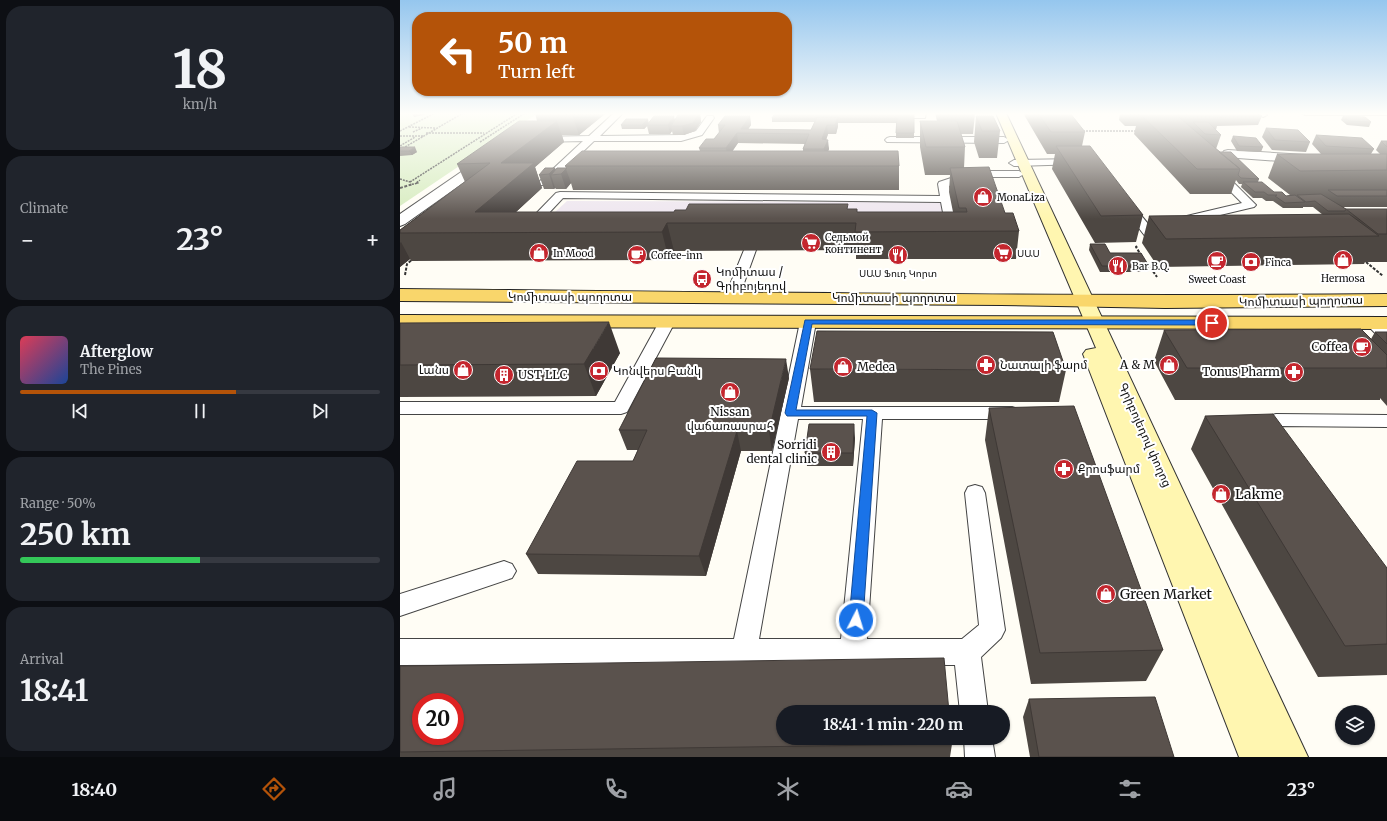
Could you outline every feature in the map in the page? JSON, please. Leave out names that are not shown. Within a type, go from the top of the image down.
[{"type":"main road","name":"Կոմիտասի պողոտա","points":[[400,296],[732,297],[1083,311],[1382,327]]},
{"type":"main road","name":"Կոմիտասի պողոտա","points":[[400,321],[808,322],[1083,311],[1166,302],[1387,300]]},
{"type":"street","name":"Գրիբոյեդով փողոց","points":[[1009,148],[1019,166]]},
{"type":"street","name":"Գրիբոյեդով փողոց","points":[[1013,148],[1019,166],[1083,311],[1289,757]]},
{"type":"street","points":[[400,221],[498,152]]},
{"type":"street","points":[[1224,154],[1315,159]]},
{"type":"street","name":"Գրիբոյեդով փողոց","points":[[1083,311],[1258,757]]},
{"type":"lane","points":[[544,183],[581,148]]},
{"type":"lane","points":[[929,229],[951,225],[943,184],[972,174],[1019,166],[1088,162]]},
{"type":"lane","points":[[1122,198],[1149,233],[1165,229],[1180,220],[1250,205],[1209,165]]},
{"type":"lane","points":[[547,194],[945,198]]},
{"type":"lane","points":[[538,234],[522,234],[560,195],[562,195]]},
{"type":"lane","points":[[436,196],[451,196]]},
{"type":"lane","points":[[732,297],[750,250]]},
{"type":"lane","points":[[400,408],[621,408],[667,322]]},
{"type":"lane","points":[[744,652],[808,322]]},
{"type":"lane","points":[[790,413],[1030,412]]},
{"type":"lane","points":[[853,652],[872,413]]},
{"type":"lane","points":[[1282,451],[1269,432],[1267,422],[1276,420],[1387,421]]},
{"type":"lane","points":[[400,652],[966,652],[992,630],[975,493]]},
{"type":"lane","points":[[400,605],[504,570]]},
{"type":"lane","points":[[634,687],[645,651]]},
{"type":"lane","points":[[966,652],[973,705]]},
{"type":"lane","points":[[979,745],[980,757]]},
{"type":"path","points":[[410,182],[462,148]]},
{"type":"path","points":[[418,177],[426,177]]},
{"type":"path","points":[[400,179],[418,183]]},
{"type":"path","points":[[1138,246],[1136,247],[1157,277]]},
{"type":"path","points":[[405,275],[407,264],[417,255]]},
{"type":"path","points":[[1366,262],[1383,276]]},
{"type":"shaded area","points":[[567,201],[941,202],[943,223],[554,213]]},
{"type":"green space","points":[[400,148],[486,148],[400,206]]},
{"type":"building","points":[[400,148],[413,148],[409,151],[400,151]]},
{"type":"building","points":[[480,148],[521,148],[501,163],[534,163],[475,212],[674,212],[675,210],[686,210],[689,204],[848,204],[847,209],[857,209],[857,212],[967,212],[966,208],[959,208],[950,168],[989,167],[1005,213],[1013,213],[1019,231],[855,232],[856,223],[667,223],[662,232],[400,233],[400,230],[490,163],[457,164]]},
{"type":"building","points":[[803,148],[824,148],[824,149]]},
{"type":"building","points":[[1057,148],[1092,148],[1143,215],[1101,216]]},
{"type":"building","points":[[1176,148],[1216,148],[1240,169],[1197,169]]},
{"type":"building","points":[[582,151],[898,151],[899,166],[565,166]]},
{"type":"building","points":[[1219,152],[1231,152],[1259,179],[1241,178],[1238,175],[1240,169]]},
{"type":"building","points":[[1277,154],[1387,154],[1387,170],[1300,171]]},
{"type":"building","points":[[545,168],[555,168],[549,174],[539,175]]},
{"type":"building","points":[[557,168],[567,168],[561,174],[551,175]]},
{"type":"building","points":[[1243,182],[1262,182],[1274,192],[1282,192],[1286,196],[1295,195],[1305,202],[1285,203],[1275,196],[1277,195],[1268,195],[1264,192],[1255,192]]},
{"type":"building","points":[[1328,190],[1387,190],[1387,196],[1337,196]]},
{"type":"building","points":[[1321,194],[1346,209],[1345,211],[1328,211],[1315,201],[1306,202],[1297,195]]},
{"type":"building","points":[[1346,209],[1387,209],[1387,234],[1378,234]]},
{"type":"building","points":[[1349,214],[1379,236],[1166,239],[1149,216]]},
{"type":"building","points":[[1090,244],[1105,244],[1110,253],[1141,253],[1149,266],[1102,266]]},
{"type":"building","points":[[609,322],[584,364],[400,365],[400,323]]},
{"type":"building","points":[[1361,329],[1387,355],[1387,368],[1187,368],[1164,330]]},
{"type":"building","points":[[817,331],[1053,332],[1066,370],[810,369]]},
{"type":"building","points":[[1375,332],[1387,332],[1387,344]]},
{"type":"building","points":[[656,358],[786,359],[769,431],[737,431],[699,556],[526,554],[577,461],[633,461],[647,430],[619,430]]},
{"type":"building","points":[[1074,406],[1163,650],[1040,653],[989,408]]},
{"type":"building","points":[[1273,414],[1387,568],[1387,644],[1345,646],[1205,416]]},
{"type":"building","points":[[809,424],[854,424],[853,453],[805,453]]},
{"type":"building","points":[[944,658],[948,705],[776,705],[776,745],[883,745],[400,752],[400,666]]},
{"type":"building","points":[[1155,697],[1174,757],[1039,757],[1029,699]]},
{"type":"place","name":"MonaLiza","points":[[983,197]]},
{"type":"place","name":"Седьмой континент","points":[[811,243]]},
{"type":"place","name":"In Mood","points":[[539,253]]},
{"type":"place","name":"ՍԱՍ","points":[[1003,253]]},
{"type":"place","name":"Coffee-inn","points":[[637,255]]},
{"type":"place","name":"ՍԱՍ Ֆուդ Կորտ","points":[[898,255]]},
{"type":"place","name":"Hermosa","points":[[1343,260]]},
{"type":"place","name":"Sweet Coast","points":[[1217,261]]},
{"type":"place","name":"Finca","points":[[1251,262]]},
{"type":"place","name":"Bar B.Q.","points":[[1118,266]]},
{"type":"place","name":"Կոմիտաս / Գրիբոյեդով","points":[[702,279]]},
{"type":"place","name":"Coffea","points":[[1362,347]]},
{"type":"place","name":"Նատալի ֆարմ","points":[[986,365]]},
{"type":"place","name":"A & M","points":[[1169,365]]},
{"type":"place","name":"Medea","points":[[843,367]]},
{"type":"place","name":"Լանս","points":[[463,370]]},
{"type":"place","name":"Կոնվերս Բանկ","points":[[599,371]]},
{"type":"place","name":"Tonus Pharm","points":[[1294,372]]},
{"type":"place","name":"UST LLC","points":[[504,375]]},
{"type":"place","name":"Nissan վաճառասրահ","points":[[730,392]]},
{"type":"place","name":"Sorridi dental clinic","points":[[831,452]]},
{"type":"place","name":"Քրոսֆարմ","points":[[1064,469]]},
{"type":"place","name":"Lakme","points":[[1221,494]]},
{"type":"place","name":"Green Market","points":[[1106,594]]},
{"type":"route","points":[[856,620],[872,413],[790,413],[808,322],[1212,323]]}]
